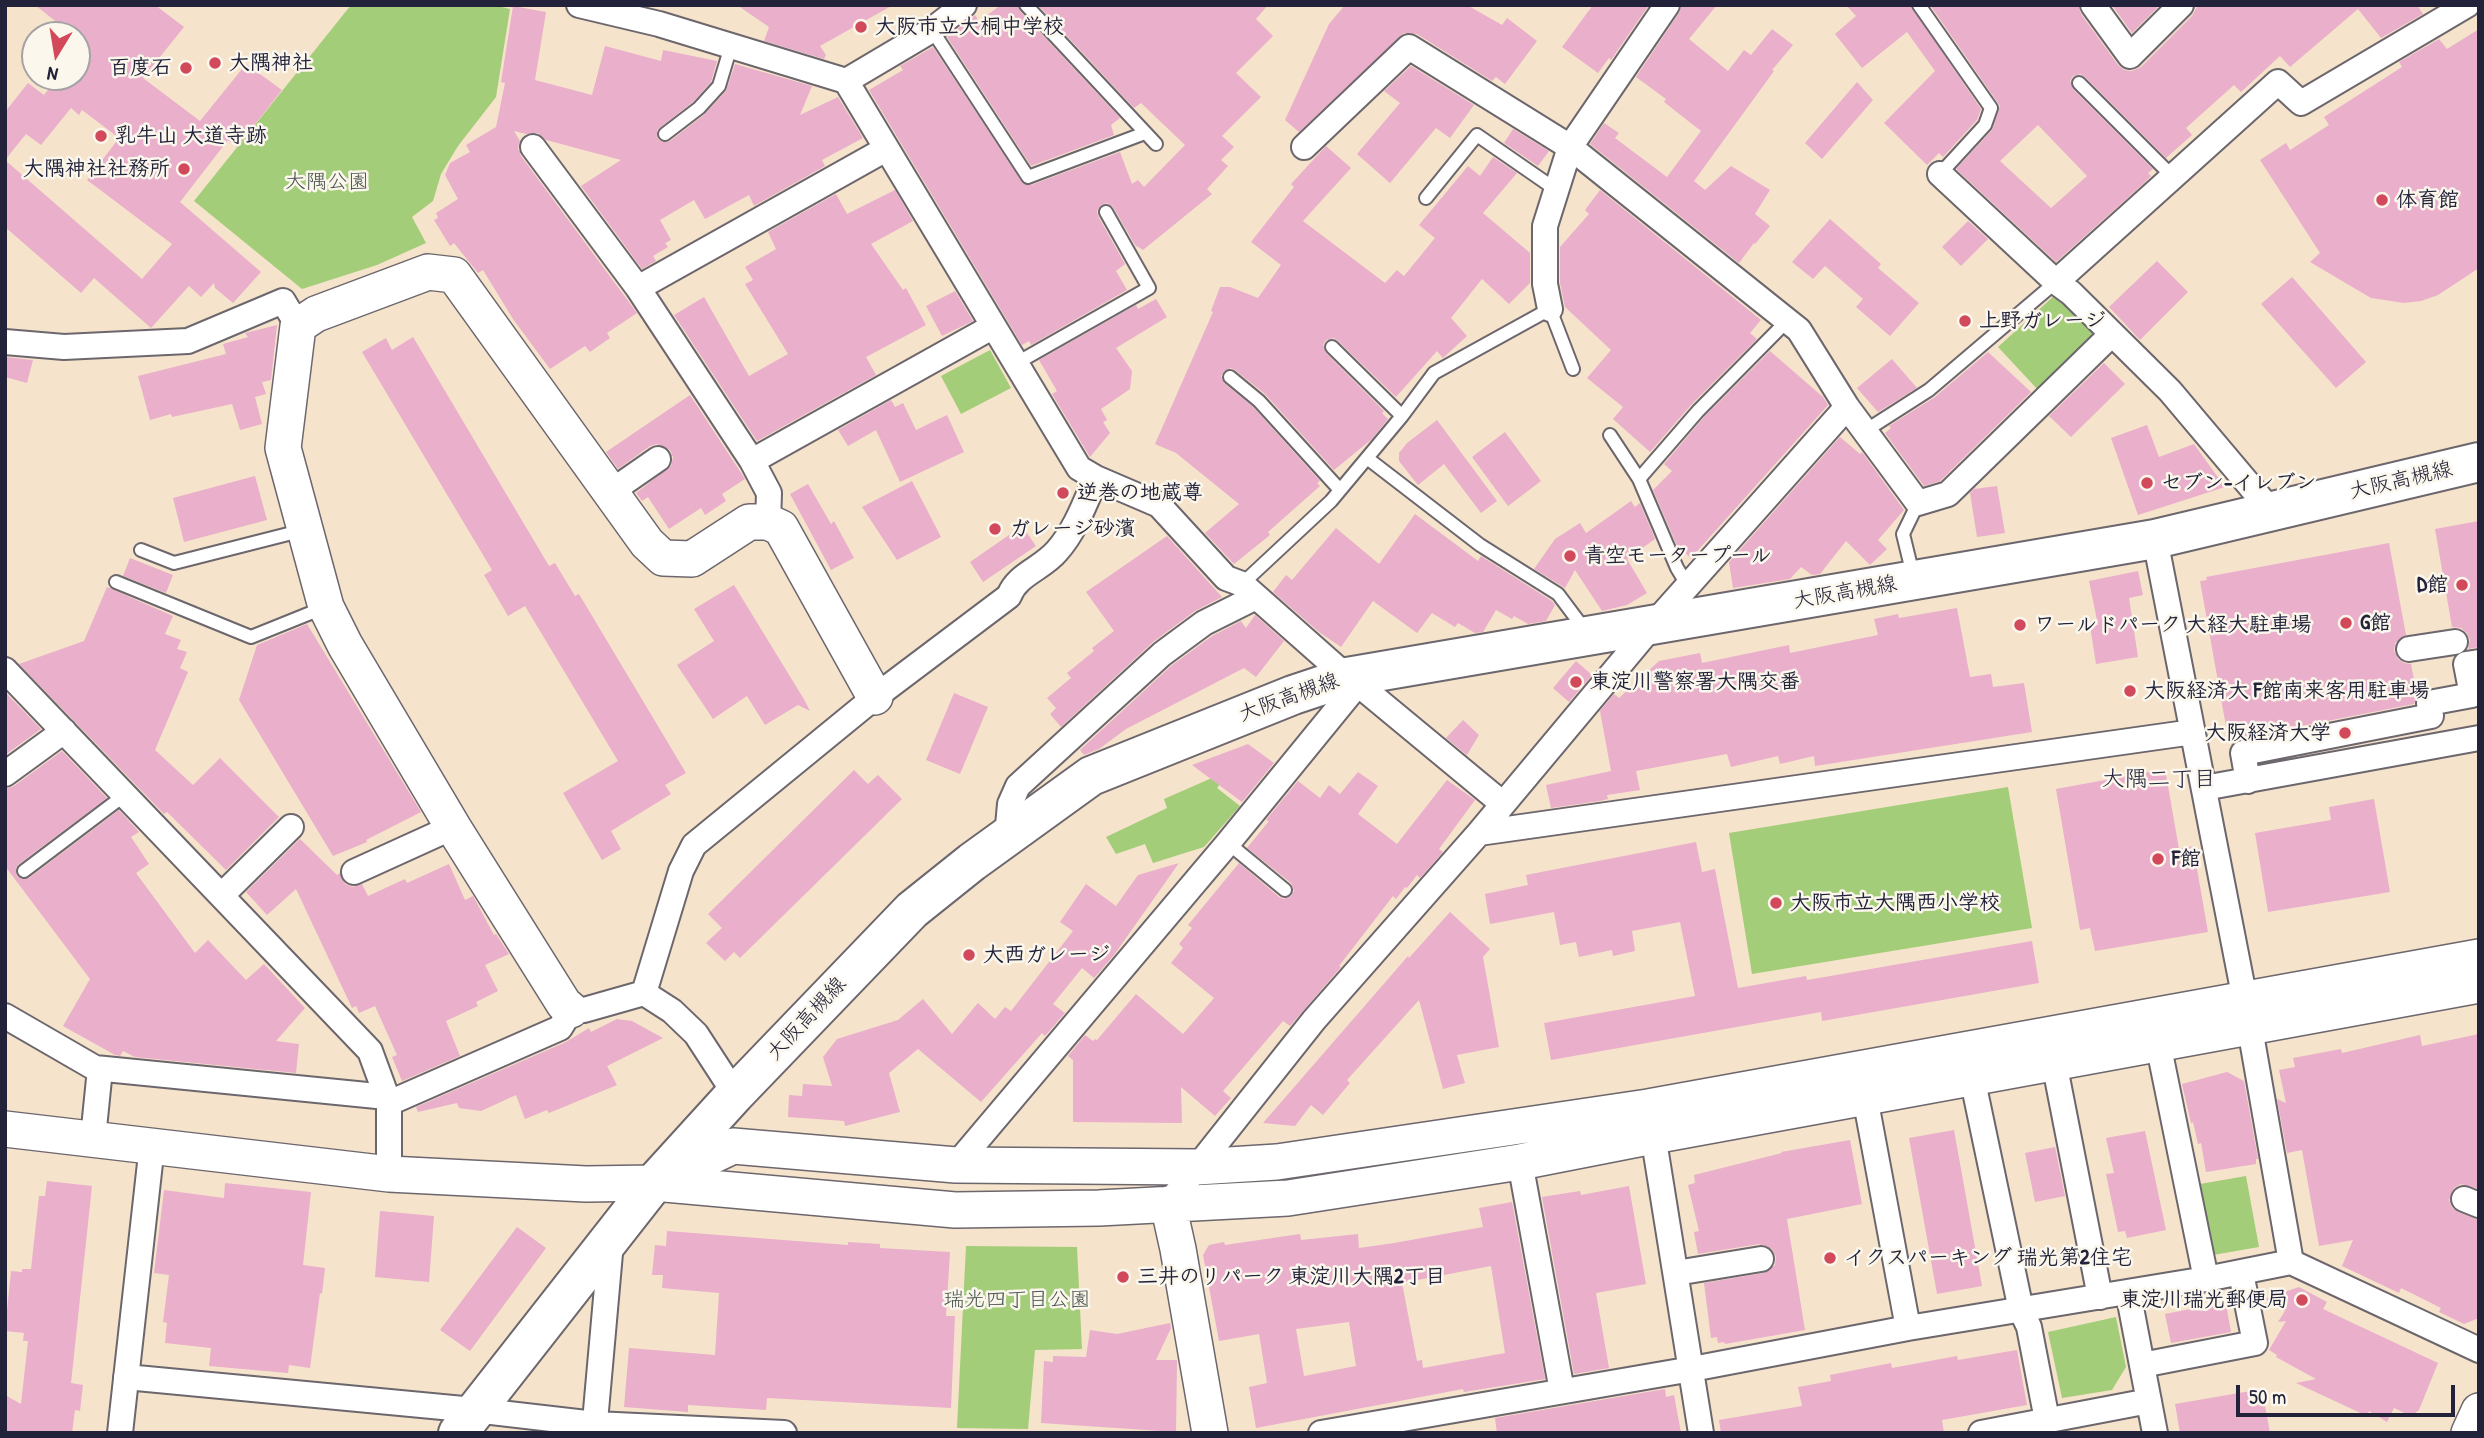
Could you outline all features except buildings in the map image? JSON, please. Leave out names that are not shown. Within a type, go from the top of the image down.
[{"type":"main road","name":"大阪高槻線","points":[[466,1421],[654,1183],[735,1094],[912,910],[1091,776],[1293,695],[1357,679],[2155,539],[2479,462]]},
{"type":"street","points":[[579,5],[659,24],[846,80],[1014,364],[1079,468],[1159,505],[1226,578],[1249,590],[1503,804]]},
{"type":"street","points":[[846,80],[932,30],[964,5]]},
{"type":"street","points":[[1550,309],[1545,284],[1545,226],[1570,148],[1667,5]]},
{"type":"street","points":[[2093,5],[2130,56],[2180,5]]},
{"type":"street","points":[[2056,282],[2278,82],[2301,103],[2467,5]]},
{"type":"street","points":[[1304,148],[1409,47],[1570,148],[1799,330],[1847,407],[1918,503],[1948,494],[2112,334]]},
{"type":"street","points":[[533,147],[638,288],[752,461],[769,493],[768,522]]},
{"type":"street","points":[[638,288],[886,149]]},
{"type":"street","points":[[1940,174],[2071,293],[2170,391],[2272,512]]},
{"type":"street","points":[[298,326],[328,309],[428,272],[454,275],[609,493],[647,543],[663,558],[692,559],[750,522],[768,522],[781,528],[875,697]]},
{"type":"street","points":[[5,342],[64,347],[188,341],[283,301],[298,326],[283,449],[326,607],[345,645],[453,827],[564,1004],[570,1010],[584,1010],[644,993],[672,1011],[696,1034],[735,1094]]},
{"type":"street","points":[[752,461],[992,327]]},
{"type":"street","points":[[1168,1204],[1314,1020],[1479,833],[1652,626],[1847,407]]},
{"type":"street","points":[[609,493],[659,459]]},
{"type":"street","points":[[644,993],[681,871],[694,845],[875,697],[1009,596],[1014,584],[1054,554],[1072,528],[1096,478]]},
{"type":"street","points":[[2155,539],[2247,1013],[2291,1262]]},
{"type":"street","points":[[1007,837],[1010,804],[1018,786],[1162,654],[1249,590]]},
{"type":"street","points":[[2248,781],[2243,753],[2263,744],[2363,725],[2431,716],[2429,703],[2472,695],[2472,663],[2455,666],[2453,642],[2409,649]]},
{"type":"street","points":[[5,671],[370,1051],[388,1100],[389,1174]]},
{"type":"street","points":[[956,1165],[1228,843],[1357,679]]},
{"type":"street","points":[[5,774],[64,731]]},
{"type":"street","points":[[1479,833],[2193,732]]},
{"type":"street","points":[[2204,788],[2479,738]]},
{"type":"street","points":[[222,895],[290,827]]},
{"type":"street","points":[[354,872],[453,827]]},
{"type":"street","points":[[5,1129],[389,1174],[586,1184],[654,1183],[955,1210],[1288,1198],[1520,1163],[1651,1122],[2247,1013],[2479,957]]},
{"type":"street","points":[[654,1183],[733,1146],[956,1165],[1197,1167],[1277,1162],[1651,1122],[1865,1097],[2158,1044],[2247,1013],[2479,985]]},
{"type":"street","points":[[5,1016],[95,1068],[388,1100],[560,1028],[570,1010]]},
{"type":"street","points":[[2158,1044],[2206,1279]]},
{"type":"street","points":[[2054,1062],[2100,1297]]},
{"type":"street","points":[[93,1138],[100,1069]]},
{"type":"street","points":[[1972,1077],[2021,1310],[2029,1327],[2047,1420]]},
{"type":"street","points":[[1865,1097],[1908,1328]]},
{"type":"street","points":[[1651,1122],[1701,1433]]},
{"type":"street","points":[[120,1433],[152,1145]]},
{"type":"street","points":[[1520,1163],[1562,1391]]},
{"type":"street","points":[[1168,1204],[1210,1433]]},
{"type":"street","points":[[595,1429],[611,1237]]},
{"type":"street","points":[[1676,1273],[1761,1259]]},
{"type":"street","points":[[1321,1433],[1692,1369],[1908,1328],[2241,1273],[2291,1262],[2479,1350]]},
{"type":"street","points":[[2142,1364],[2255,1343],[2241,1273]]},
{"type":"street","points":[[2128,1292],[2155,1433]]},
{"type":"street","points":[[126,1377],[466,1421],[595,1429],[784,1433]]},
{"type":"street","points":[[1981,1433],[2149,1401]]},
{"type":"street","points":[[2469,1433],[2479,1410]]},
{"type":"lane","points":[[1027,5],[1156,144]]},
{"type":"lane","points":[[1919,5],[1991,107],[1985,125],[1940,174]]},
{"type":"lane","points":[[932,30],[1028,177],[1146,133]]},
{"type":"lane","points":[[665,134],[699,108],[719,86],[731,46]]},
{"type":"lane","points":[[2079,83],[2173,177]]},
{"type":"lane","points":[[1426,198],[1477,135],[1555,189]]},
{"type":"lane","points":[[1014,364],[1149,288],[1106,212]]},
{"type":"lane","points":[[1865,431],[1929,390],[2056,282]]},
{"type":"lane","points":[[1249,590],[1340,490],[1434,373],[1550,309],[1573,369]]},
{"type":"lane","points":[[1639,479],[1698,411],[1787,321]]},
{"type":"lane","points":[[1332,347],[1402,416]]},
{"type":"lane","points":[[1230,377],[1259,401],[1340,490]]},
{"type":"lane","points":[[1610,435],[1639,479],[1677,568],[1688,586]]},
{"type":"lane","points":[[1367,458],[1480,545],[1558,594],[1590,637]]},
{"type":"lane","points":[[1915,581],[1903,534],[1918,503]]},
{"type":"lane","points":[[141,550],[174,563],[304,530]]},
{"type":"lane","points":[[116,583],[251,638],[326,607]]},
{"type":"lane","points":[[24,871],[126,794]]},
{"type":"lane","points":[[1228,843],[1285,890]]},
{"type":"green space","name":"大隅公園","points":[[351,5],[494,5],[510,9],[496,97],[458,146],[441,174],[433,201],[412,217],[426,243],[377,265],[302,289],[194,201]]},
{"type":"green space","points":[[2056,294],[2097,338],[2040,392],[1998,347]]},
{"type":"green space","points":[[990,350],[1011,388],[961,414],[941,376]]},
{"type":"green space","points":[[1230,770],[1217,788],[1240,806],[1204,847],[1153,863],[1145,844],[1116,854],[1106,837],[1167,808],[1164,799]]},
{"type":"green space","points":[[2008,787],[2032,928],[1752,974],[1729,833]]},
{"type":"green space","points":[[2246,1176],[2259,1247],[2213,1255],[2200,1184]]},
{"type":"green space","name":"瑞光四丁目公園","points":[[966,1246],[1077,1247],[1082,1349],[1035,1350],[1028,1429],[957,1428]]},
{"type":"green space","points":[[2116,1317],[2126,1367],[2112,1390],[2062,1398],[2048,1332]]},
{"type":"place","name":"大阪市立大桐中学校","points":[[861,27]]},
{"type":"place","name":"大隅神社","points":[[215,63]]},
{"type":"place","name":"百度石","points":[[186,68]]},
{"type":"place","name":"乳牛山 大道寺跡","points":[[101,136]]},
{"type":"place","name":"大隅神社社務所","points":[[184,169]]},
{"type":"place","name":"体育館","points":[[2382,200]]},
{"type":"place","name":"上野ガレージ","points":[[1965,321]]},
{"type":"place","name":"セブン-イレブン","points":[[2147,483]]},
{"type":"place","name":"逆巻の地蔵尊","points":[[1063,493]]},
{"type":"place","name":"ガレージ砂濱","points":[[995,529]]},
{"type":"place","name":"青空モータープール","points":[[1570,556]]},
{"type":"place","name":"D館","points":[[2462,585]]},
{"type":"place","name":"G館","points":[[2346,623]]},
{"type":"place","name":"ワールドパーク 大経大駐車場","points":[[2020,625]]},
{"type":"place","name":"東淀川警察署大隅交番","points":[[1576,682]]},
{"type":"place","name":"大阪経済大 F館南来客用駐車場","points":[[2130,691]]},
{"type":"place","name":"大阪経済大学","points":[[2345,733]]},
{"type":"place","name":"F館","points":[[2158,859]]},
{"type":"place","name":"大阪市立大隅西小学校","points":[[1776,903]]},
{"type":"place","name":"大西ガレージ","points":[[969,955]]},
{"type":"place","name":"イクスパーキング 瑞光第2住宅","points":[[1830,1258]]},
{"type":"place","name":"三井のリパーク 東淀川大隅2丁目","points":[[1123,1277]]},
{"type":"place","name":"東淀川瑞光郵便局","points":[[2302,1300]]},
{"type":"district","name":"大隅二丁目","points":[[2159,780]]}]
